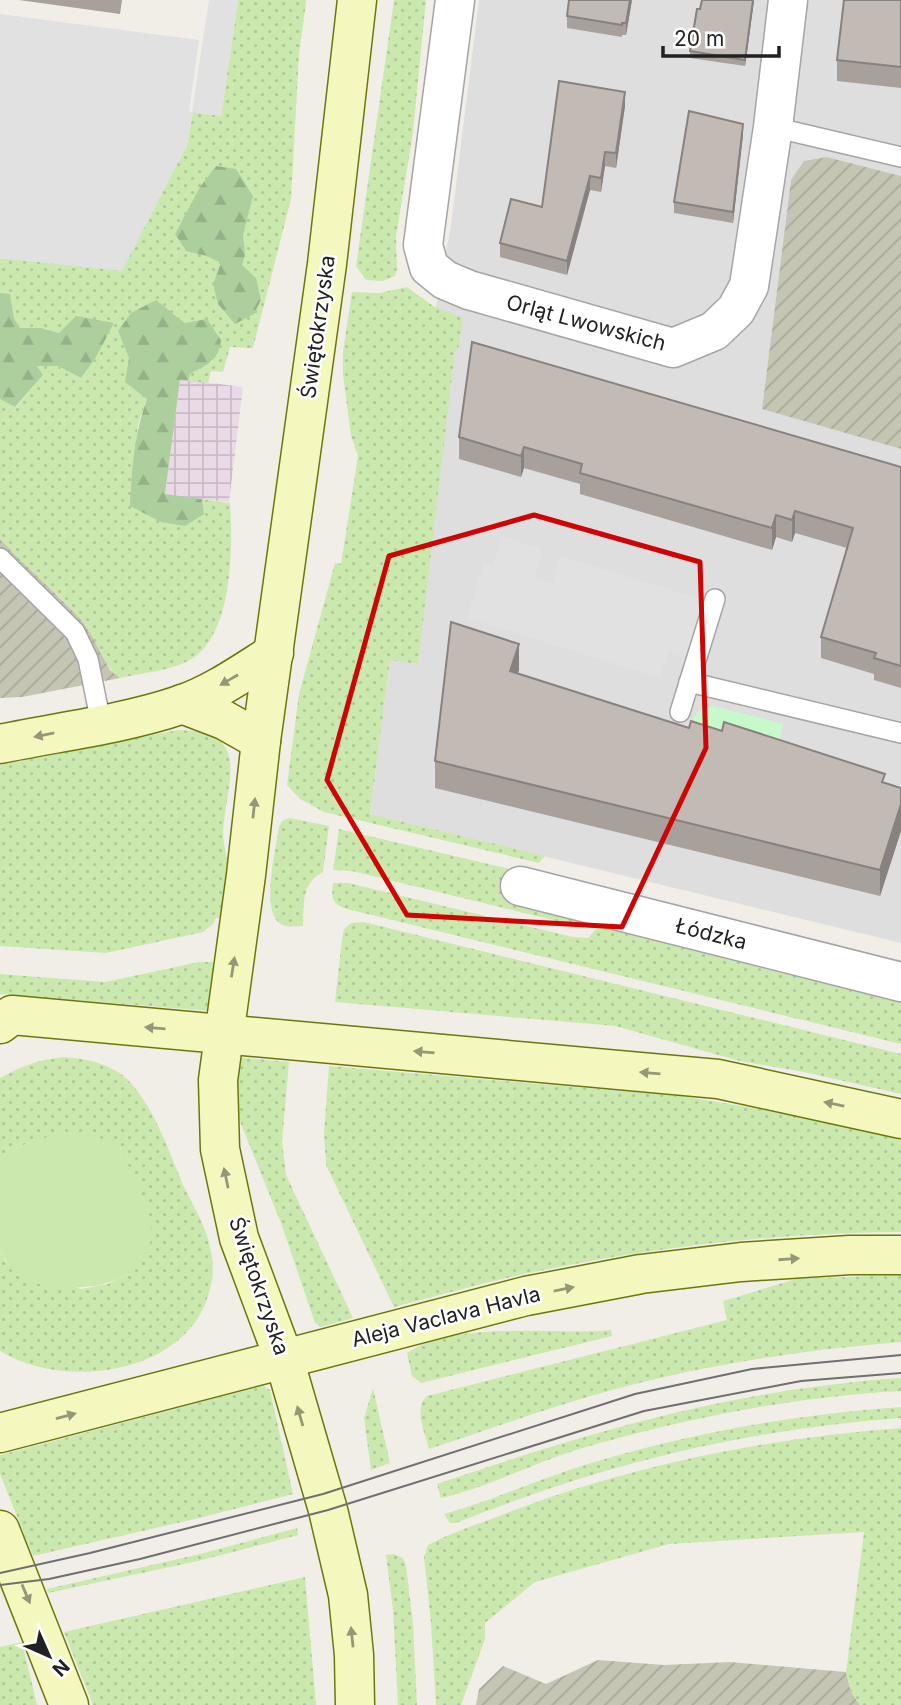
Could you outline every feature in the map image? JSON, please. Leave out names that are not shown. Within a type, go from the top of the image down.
[{"type":"main road","name":"Świętokrzyska","points":[[355,1705],[354,1655],[348,1595],[328,1510],[284,1359],[239,1237],[220,1149],[218,1080],[261,741],[327,264],[357,0]]},
{"type":"main road","points":[[0,744],[139,717],[182,704],[229,681],[274,653]]},
{"type":"main road","points":[[182,704],[224,720],[261,741]]},
{"type":"main road","points":[[4,1018],[718,1079],[901,1119]]},
{"type":"main road","name":"Aleja Vaclava Havla","points":[[0,1433],[526,1296],[641,1274],[741,1262],[850,1255],[901,1255]]},
{"type":"main road","points":[[0,1530],[69,1705]]},
{"type":"street","name":"Orląt Lwowskich","points":[[454,0],[423,245],[429,267],[445,280],[468,290],[673,348],[714,331],[736,310],[749,286],[773,127],[788,0]]},
{"type":"street","name":"Łódzka","points":[[520,886],[901,982]]},
{"type":"lane","points":[[773,127],[901,158]]},
{"type":"lane","points":[[0,558],[75,632],[88,659],[101,723]]},
{"type":"lane","points":[[680,712],[715,599]]},
{"type":"lane","points":[[689,682],[901,733]]},
{"type":"highlighted area","points":[[534,515],[700,562],[706,748],[622,927],[407,915],[327,780],[389,556]]},
{"type":"shaded area","points":[[209,0],[238,0],[221,116],[193,112],[187,145],[122,271],[0,258],[0,14],[199,40],[189,111],[192,112]]},
{"type":"shaded area","points":[[479,0],[901,0],[901,176],[827,157],[791,180],[762,409],[901,449],[901,943],[370,814],[435,313],[451,225]]},
{"type":"shaded area","points":[[827,157],[901,176],[901,449],[762,409],[791,180],[804,161]]},
{"type":"shaded area","points":[[180,379],[243,387],[229,502],[165,495]]},
{"type":"shaded area","points":[[501,536],[543,550],[535,577],[552,583],[561,556],[704,600],[685,658],[668,653],[660,678],[467,618],[484,562],[493,565]]},
{"type":"shaded area","points":[[0,539],[80,618],[110,670],[120,678],[22,697],[0,698]]},
{"type":"shaded area","points":[[598,1660],[664,1665],[730,1662],[846,1672],[851,1692],[860,1705],[476,1705],[479,1689],[503,1666],[546,1684]]},
{"type":"green space","points":[[238,0],[306,0],[299,54],[291,199],[253,348],[230,347],[223,372],[211,371],[208,383],[188,381],[190,374],[213,361],[185,323],[173,313],[118,331],[147,398],[138,425],[131,506],[204,514],[202,499],[230,503],[231,543],[227,590],[214,633],[203,650],[180,664],[120,678],[108,666],[81,620],[0,539],[0,399],[16,407],[43,375],[36,366],[58,366],[81,378],[95,359],[114,323],[59,333],[41,328],[20,328],[14,318],[10,295],[0,293],[0,258],[122,270],[187,145],[193,112],[221,116]]},
{"type":"green space","points":[[394,0],[426,0],[413,132],[396,237],[395,276],[383,281],[366,280],[356,266]]},
{"type":"green space","points":[[216,166],[236,169],[253,196],[243,235],[245,255],[242,265],[256,278],[261,300],[254,314],[235,324],[218,304],[213,284],[221,263],[186,251],[175,234],[200,187]]},
{"type":"green space","points":[[407,287],[433,306],[463,318],[458,350],[455,350],[418,664],[390,660],[370,814],[545,856],[539,863],[324,812],[300,799],[287,785],[299,694],[335,563],[341,564],[358,456],[351,436],[343,375],[343,351],[352,292],[379,293]]},
{"type":"green space","points":[[0,293],[10,294],[14,318],[20,328],[41,328],[59,333],[76,316],[114,323],[95,359],[81,378],[58,366],[37,366],[43,375],[15,407],[0,399]]},
{"type":"green space","points":[[156,300],[185,323],[207,319],[221,340],[211,362],[190,374],[188,381],[180,380],[165,494],[202,499],[204,514],[185,526],[161,522],[130,506],[136,439],[147,399],[125,382],[129,358],[118,331],[131,313]]},
{"type":"green space","points":[[713,706],[783,724],[777,751],[699,733],[690,722],[698,712]]},
{"type":"green space","points":[[178,730],[202,732],[218,739],[226,749],[230,762],[223,832],[229,870],[226,918],[216,918],[203,932],[106,953],[0,946],[0,765]]},
{"type":"green space","points":[[289,818],[329,826],[323,872],[311,882],[305,895],[303,926],[281,924],[271,906],[271,879],[279,827],[282,821]]},
{"type":"green space","points":[[339,829],[514,870],[507,900],[587,922],[569,924],[352,871],[333,870]]},
{"type":"green space","points":[[333,883],[348,883],[573,937],[588,938],[597,928],[602,927],[901,998],[901,1044],[347,909],[334,900]]},
{"type":"green space","points":[[364,922],[901,1054],[901,1094],[740,1061],[615,1026],[335,1002],[344,929],[351,923]]},
{"type":"green space","points":[[199,962],[219,962],[210,1011],[0,994],[0,974],[105,982]]},
{"type":"green space","points":[[65,1057],[94,1062],[115,1070],[132,1084],[142,1097],[159,1127],[203,1225],[212,1261],[211,1284],[200,1314],[181,1338],[155,1356],[124,1367],[92,1372],[27,1364],[0,1351],[0,1251],[6,1262],[81,1289],[108,1284],[128,1274],[29,1142],[0,1158],[0,1078],[31,1064]]},
{"type":"green space","points":[[235,1057],[289,1062],[282,1141],[286,1175],[353,1318],[321,1327],[315,1323],[281,1223],[241,1124],[236,1107]]},
{"type":"green space","points":[[329,1066],[681,1096],[807,1117],[901,1138],[901,1232],[765,1238],[629,1254],[521,1275],[394,1307],[326,1165],[324,1133]]},
{"type":"green space","points":[[70,1131],[85,1133],[108,1142],[123,1157],[141,1192],[152,1227],[146,1253],[138,1265],[116,1280],[89,1287],[61,1287],[32,1282],[18,1274],[0,1251],[0,1158],[29,1142]]},
{"type":"green space","points":[[901,1275],[901,1342],[792,1354],[683,1373],[589,1397],[429,1449],[420,1414],[427,1396],[727,1320],[723,1301],[796,1279]]},
{"type":"green space","points":[[611,1330],[612,1336],[421,1383],[412,1376],[407,1353],[428,1342],[478,1332]]},
{"type":"green space","points":[[901,1378],[901,1391],[778,1404],[696,1419],[616,1439],[576,1450],[441,1498],[437,1484],[608,1430],[665,1415],[781,1392]]},
{"type":"green space","points":[[263,1386],[270,1390],[293,1494],[33,1556],[0,1474],[0,1455]]},
{"type":"green space","points":[[373,1388],[390,1463],[371,1470],[364,1418]]},
{"type":"green space","points":[[901,1407],[901,1418],[785,1431],[674,1453],[620,1467],[566,1483],[456,1523],[450,1523],[444,1514],[572,1469],[705,1434],[822,1414]]},
{"type":"green space","points":[[901,1428],[901,1705],[860,1705],[851,1692],[846,1672],[864,1532],[669,1544],[535,1582],[485,1623],[485,1639],[461,1705],[436,1705],[424,1557],[428,1545],[559,1494],[655,1467],[752,1446]]},
{"type":"green space","points":[[297,1528],[298,1535],[198,1561],[48,1593],[47,1589],[200,1554]]},
{"type":"green space","points":[[394,1554],[403,1558],[406,1566],[413,1624],[417,1705],[398,1705],[393,1610],[386,1555]]},
{"type":"green space","points":[[305,1577],[316,1705],[93,1705],[64,1632]]},
{"type":"green space","points":[[22,1642],[37,1705],[0,1705],[0,1647]]},
{"type":"building","points":[[569,0],[630,0],[626,23],[622,25],[567,16]]},
{"type":"building","points":[[702,0],[753,0],[745,60],[690,51],[697,9],[700,9]]},
{"type":"building","points":[[844,0],[901,0],[901,67],[837,60]]},
{"type":"building","points":[[559,81],[625,92],[616,153],[605,152],[601,178],[590,176],[567,261],[500,243],[511,199],[542,207]]},
{"type":"building","points":[[689,111],[743,124],[733,212],[674,202]]},
{"type":"building","points":[[472,342],[901,467],[901,666],[874,658],[876,653],[821,637],[853,528],[795,511],[792,520],[776,515],[772,528],[580,473],[582,464],[524,447],[521,456],[459,437]]},
{"type":"building","points":[[451,622],[519,644],[510,671],[689,728],[691,721],[722,731],[724,722],[885,774],[882,782],[901,788],[901,804],[880,870],[435,761]]},
{"type":"tram line","points":[[0,1573],[323,1494],[635,1394],[752,1369],[901,1355]]},
{"type":"tram line","points":[[0,1585],[49,1579],[140,1559],[328,1510],[644,1411],[801,1381],[901,1373]]}]
